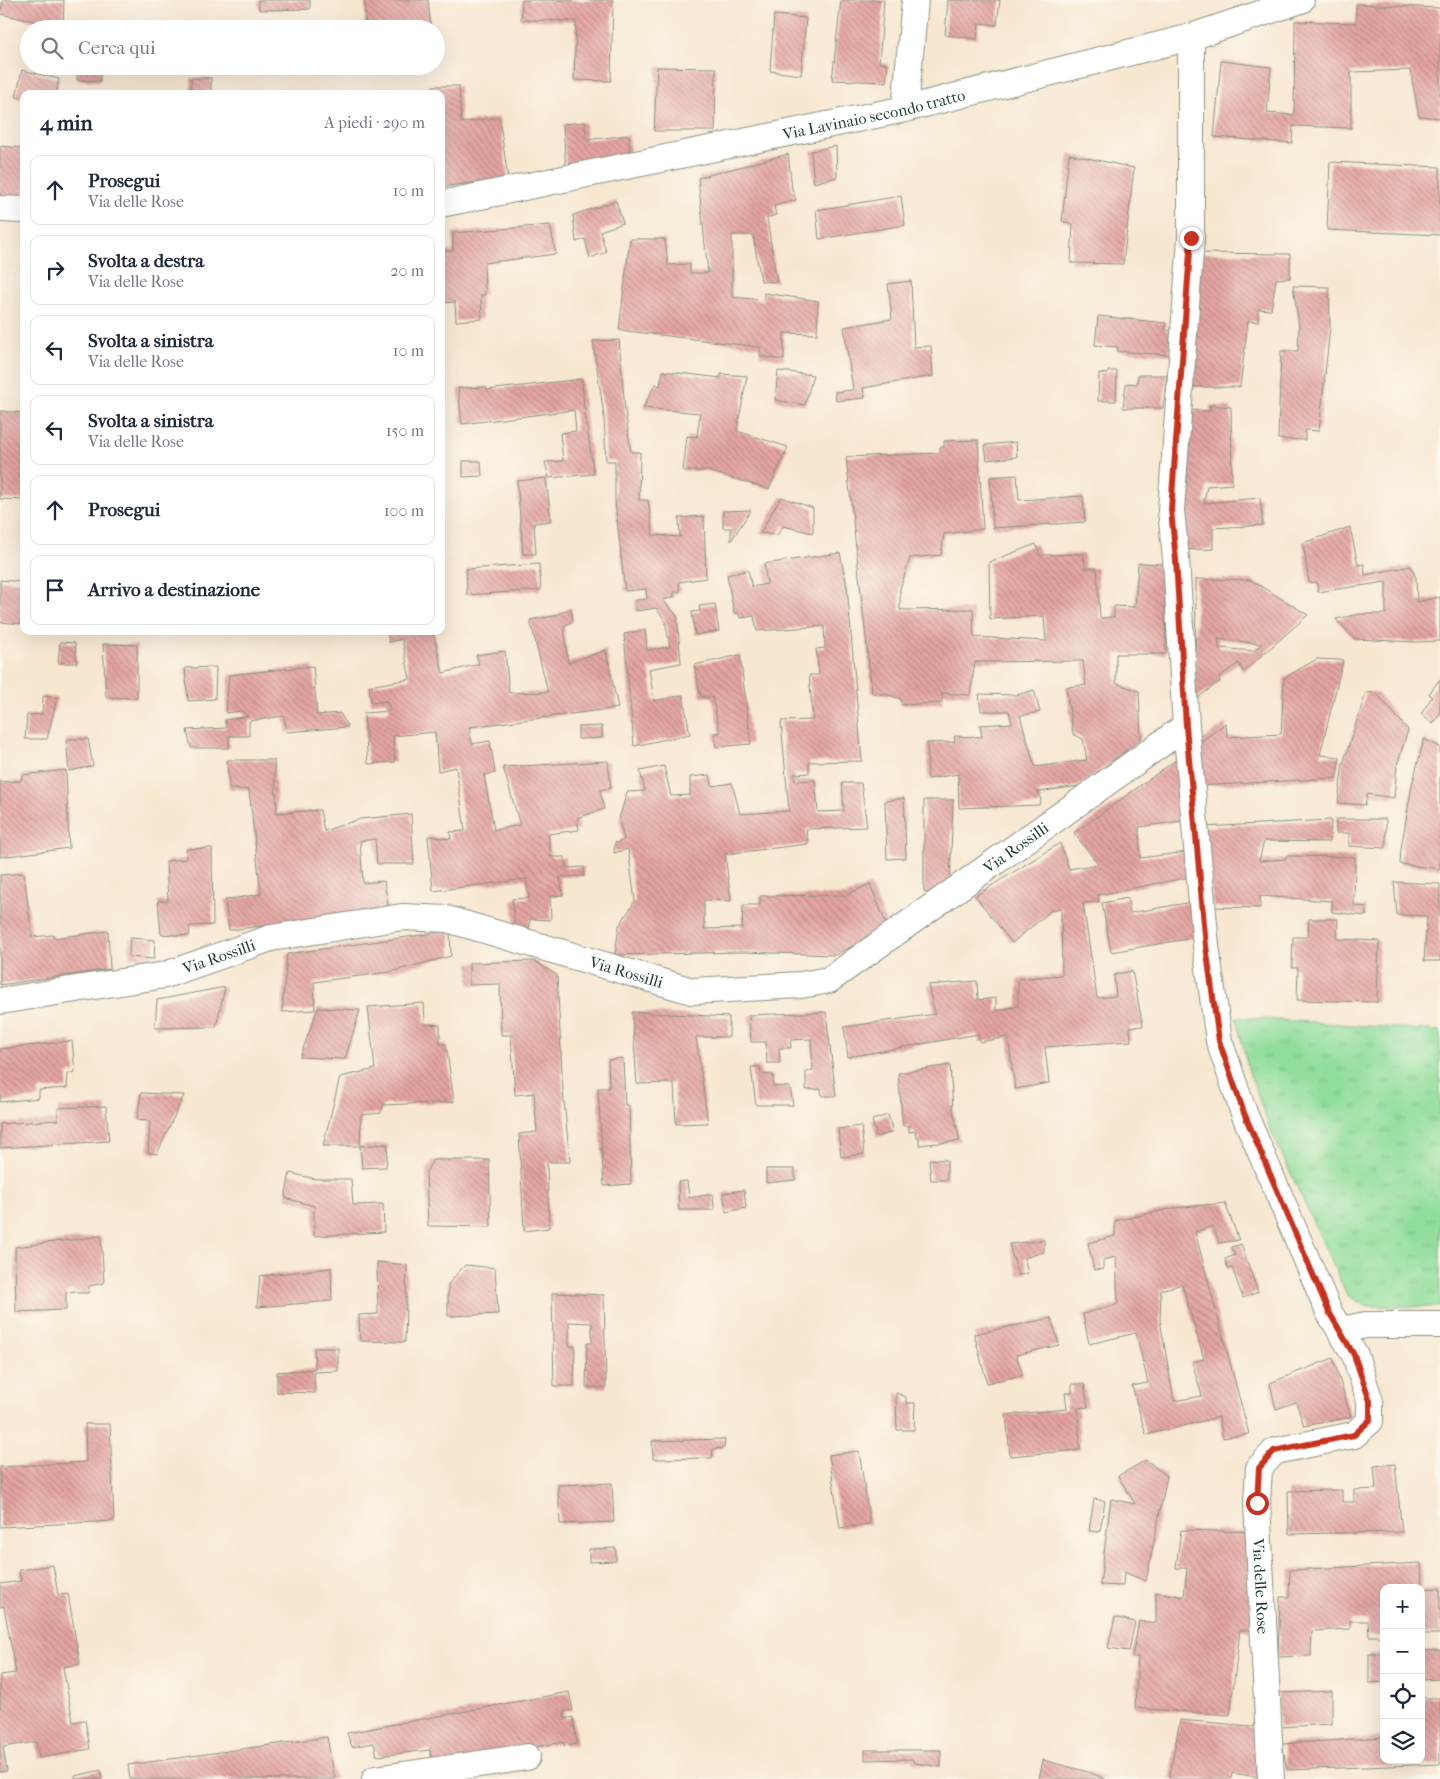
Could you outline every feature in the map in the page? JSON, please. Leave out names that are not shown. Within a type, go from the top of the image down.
[{"type":"street","points":[[905,109],[915,0]]},
{"type":"street","name":"Via Lavinaio secondo tratto","points":[[445,203],[905,109],[1191,37],[1301,0]]},
{"type":"street","name":"Via delle Rose","points":[[1191,37],[1191,238],[1171,510],[1176,560],[1186,726],[1206,946],[1219,1041],[1244,1113],[1329,1312],[1354,1355],[1370,1401],[1370,1420],[1354,1435],[1274,1451],[1259,1468],[1257,1503],[1271,1779]]},
{"type":"street","points":[[0,209],[20,210]]},
{"type":"street","name":"Via Rossilli","points":[[0,1001],[165,976],[271,938],[402,917],[447,919],[692,990],[801,985],[829,980],[1186,726]]},
{"type":"street","points":[[1341,1330],[1366,1325],[1440,1325]]},
{"type":"street","points":[[375,1779],[527,1757]]},
{"type":"green space","points":[[1236,1017],[1440,1031],[1440,1307],[1366,1306],[1347,1295],[1271,1131],[1249,1072]]},
{"type":"building","points":[[3,0],[64,0],[63,20],[29,20],[0,14]]},
{"type":"building","points":[[258,0],[310,0],[310,9],[259,10]]},
{"type":"building","points":[[365,0],[428,0],[430,20],[365,20]]},
{"type":"building","points":[[522,0],[613,0],[611,81],[574,80],[576,21],[521,20]]},
{"type":"building","points":[[841,0],[884,0],[879,63],[888,64],[886,82],[832,80]]},
{"type":"building","points":[[948,0],[1000,0],[997,25],[979,23],[977,39],[945,35]]},
{"type":"building","points":[[1356,4],[1440,8],[1440,118],[1419,116],[1410,70],[1351,72],[1351,128],[1293,126],[1292,143],[1214,137],[1221,61],[1271,67],[1267,113],[1294,115],[1295,21],[1356,23]]},
{"type":"building","points":[[774,15],[806,18],[801,75],[770,71]]},
{"type":"building","points":[[657,67],[716,68],[715,131],[654,131]]},
{"type":"building","points":[[21,75],[43,75],[59,79],[57,90],[20,90],[20,98],[16,97]]},
{"type":"building","points":[[77,75],[100,75],[100,81],[77,80]]},
{"type":"building","points":[[191,78],[211,78],[211,90],[191,90]]},
{"type":"building","points":[[433,86],[459,86],[461,123],[499,117],[508,178],[445,186],[445,90],[433,90]]},
{"type":"building","points":[[585,122],[586,140],[629,135],[630,160],[566,170],[563,124]]},
{"type":"building","points":[[0,146],[20,148],[20,200],[0,197]]},
{"type":"building","points":[[836,146],[837,177],[814,183],[811,151]]},
{"type":"building","points":[[788,154],[792,189],[796,200],[774,206],[776,215],[767,218],[777,282],[761,281],[753,235],[732,235],[732,297],[764,300],[764,293],[818,301],[817,334],[784,333],[784,360],[760,356],[760,347],[619,330],[630,239],[665,239],[668,265],[690,264],[690,273],[708,273],[698,178]]},
{"type":"building","points":[[1069,154],[1134,168],[1123,264],[1071,263],[1073,224],[1062,221]]},
{"type":"building","points":[[1330,162],[1440,167],[1440,235],[1327,230]]},
{"type":"building","points":[[901,196],[905,225],[819,239],[816,210]]},
{"type":"building","points":[[616,201],[623,223],[600,231],[606,252],[590,258],[585,239],[576,242],[573,215]]},
{"type":"building","points":[[550,225],[556,254],[484,263],[485,295],[481,295],[482,319],[456,321],[455,302],[445,303],[445,251],[453,251],[453,233]]},
{"type":"building","points":[[1196,253],[1290,254],[1290,278],[1276,279],[1271,310],[1258,309],[1258,322],[1248,321],[1240,387],[1184,387]]},
{"type":"building","points":[[911,281],[914,347],[931,346],[933,376],[863,388],[865,398],[836,401],[835,392],[853,390],[844,327],[892,319],[888,284]]},
{"type":"building","points":[[1293,286],[1329,287],[1330,327],[1319,431],[1305,430],[1305,440],[1278,439],[1281,351],[1298,351],[1299,325]]},
{"type":"building","points":[[1098,316],[1166,323],[1165,330],[1171,331],[1169,355],[1117,351],[1118,347],[1095,345]]},
{"type":"building","points":[[619,340],[631,452],[640,452],[639,500],[648,500],[653,535],[680,537],[679,518],[704,516],[706,578],[679,582],[680,592],[674,592],[674,597],[663,600],[677,616],[681,663],[649,669],[654,701],[683,695],[690,734],[634,746],[624,634],[645,630],[647,650],[670,647],[665,620],[656,608],[636,611],[635,600],[647,599],[646,589],[625,591],[615,501],[615,461],[606,461],[604,416],[593,341]]},
{"type":"building","points":[[663,371],[721,378],[721,374],[747,376],[737,431],[788,447],[769,489],[708,471],[683,471],[687,436],[697,437],[700,413],[643,408],[655,384],[660,386]]},
{"type":"building","points":[[778,371],[813,375],[805,405],[775,400]]},
{"type":"building","points":[[1108,371],[1117,371],[1116,401],[1098,401],[1099,373],[1108,374]]},
{"type":"building","points":[[1138,375],[1167,375],[1163,408],[1123,408],[1126,383],[1137,384]]},
{"type":"building","points":[[582,379],[584,408],[594,474],[549,478],[545,462],[563,461],[560,433],[576,431],[574,410],[462,424],[458,388],[486,387],[487,390]]},
{"type":"building","points":[[1210,405],[1231,407],[1232,484],[1207,486],[1204,503],[1260,498],[1263,525],[1213,528],[1213,549],[1180,550],[1184,410],[1210,411]]},
{"type":"building","points":[[0,411],[20,413],[20,500],[0,499]]},
{"type":"building","points":[[978,440],[983,529],[944,534],[941,555],[910,558],[900,589],[900,610],[973,609],[974,637],[1046,641],[1044,616],[990,619],[989,562],[1036,544],[1040,555],[1084,554],[1085,568],[1097,568],[1100,618],[1114,617],[1114,606],[1135,607],[1138,563],[1164,564],[1166,654],[1116,654],[1116,683],[1139,691],[1141,739],[1079,786],[1038,792],[1041,800],[1039,805],[959,808],[958,774],[928,779],[927,743],[955,742],[954,736],[982,737],[980,725],[1012,723],[1009,711],[981,711],[979,694],[1017,695],[1034,690],[1040,712],[1020,716],[1035,767],[1087,760],[1083,739],[1073,734],[1066,687],[1086,685],[1083,661],[975,662],[970,695],[942,693],[942,703],[901,705],[901,699],[890,695],[872,693],[846,457],[940,453],[940,447],[944,447],[944,441]]},
{"type":"building","points":[[1016,442],[1017,457],[987,460],[985,445]]},
{"type":"building","points":[[463,461],[481,461],[482,476],[463,477]]},
{"type":"building","points":[[1017,475],[1019,500],[1083,496],[1085,522],[993,528],[990,477]]},
{"type":"building","points":[[546,478],[551,521],[534,523],[536,554],[523,554],[517,481]]},
{"type":"building","points":[[781,497],[813,508],[813,533],[783,526],[777,535],[760,533]]},
{"type":"building","points":[[751,510],[731,541],[731,528],[723,528],[723,511]]},
{"type":"building","points":[[1350,527],[1358,565],[1364,564],[1365,575],[1411,566],[1416,578],[1417,602],[1440,597],[1440,641],[1416,642],[1354,639],[1336,619],[1360,614],[1386,614],[1386,582],[1318,592],[1317,582],[1309,583],[1303,543]]},
{"type":"building","points":[[840,553],[847,587],[862,761],[809,762],[809,773],[794,774],[795,781],[815,780],[818,812],[844,811],[842,783],[861,783],[867,827],[806,829],[808,844],[725,854],[731,901],[704,900],[704,929],[742,928],[743,905],[760,905],[760,896],[847,895],[870,884],[888,928],[835,955],[742,952],[615,955],[619,926],[635,901],[628,849],[614,853],[615,843],[624,840],[619,819],[627,792],[645,791],[640,771],[664,766],[671,796],[690,795],[690,777],[710,775],[712,786],[732,783],[740,814],[789,811],[781,721],[813,720],[809,675],[819,675],[816,649],[825,648],[824,626],[757,631],[754,616],[740,618],[738,613],[734,613],[727,575],[748,570],[752,587],[767,584],[764,564]]},
{"type":"building","points":[[539,564],[541,590],[467,595],[466,569]]},
{"type":"building","points":[[1196,579],[1251,580],[1308,615],[1243,672],[1239,663],[1219,677],[1220,681],[1195,700]],"holes":[[[1218,639],[1262,644],[1253,651],[1219,648]]]},
{"type":"building","points":[[0,580],[20,582],[20,624],[0,622]]},
{"type":"building","points":[[715,604],[719,631],[695,635],[692,612],[700,611],[699,606]]},
{"type":"building","points":[[571,608],[573,621],[564,626],[568,663],[606,650],[618,708],[469,727],[472,744],[490,741],[495,773],[484,775],[494,830],[520,825],[503,767],[608,761],[611,788],[600,790],[604,809],[577,818],[579,830],[548,834],[551,857],[565,857],[565,868],[584,867],[584,876],[560,877],[563,895],[550,896],[551,920],[530,919],[529,928],[515,928],[512,899],[529,898],[526,879],[433,891],[428,836],[451,839],[450,832],[465,831],[456,767],[438,771],[435,732],[393,736],[395,762],[368,764],[364,713],[390,711],[387,701],[371,703],[369,686],[410,679],[402,639],[389,642],[388,635],[434,635],[443,673],[479,664],[476,655],[505,651],[509,693],[548,692],[530,620],[554,616]]},
{"type":"building","points":[[60,642],[75,643],[77,663],[58,663]]},
{"type":"building","points":[[103,644],[137,645],[137,698],[106,697]]},
{"type":"building","points":[[740,655],[751,744],[716,747],[714,733],[720,733],[712,697],[701,697],[694,665]]},
{"type":"building","points":[[1317,659],[1343,660],[1320,755],[1340,757],[1336,778],[1199,786],[1195,746],[1226,723],[1227,737],[1281,734],[1284,678]]},
{"type":"building","points":[[313,666],[317,715],[340,713],[348,727],[287,732],[284,716],[249,721],[249,736],[229,736],[229,748],[191,748],[187,730],[226,728],[225,720],[248,716],[242,711],[226,713],[229,675]]},
{"type":"building","points":[[216,667],[215,699],[188,701],[185,668]]},
{"type":"building","points":[[1440,679],[1440,714],[1433,724],[1421,714],[1432,697],[1429,694]]},
{"type":"building","points":[[1376,692],[1408,730],[1397,765],[1394,798],[1367,794],[1365,805],[1338,803],[1343,763],[1366,693]]},
{"type":"building","points":[[43,696],[57,698],[47,739],[25,739],[27,715],[42,714]]},
{"type":"building","points":[[602,726],[602,738],[578,739],[578,727]]},
{"type":"building","points":[[66,739],[88,739],[93,766],[69,771]]},
{"type":"building","points":[[1424,739],[1440,747],[1440,869],[1400,864],[1412,785]]},
{"type":"building","points":[[227,760],[274,760],[277,813],[320,810],[324,831],[360,819],[411,814],[414,864],[377,864],[375,839],[360,841],[363,883],[384,881],[389,911],[229,930],[225,900],[261,894],[249,790],[229,789]]},
{"type":"building","points":[[1176,760],[1182,821],[1139,827],[1140,858],[1187,852],[1190,877],[1098,895],[1099,902],[1083,903],[1097,998],[1116,996],[1114,975],[1132,971],[1143,1026],[1130,1027],[1131,1041],[1045,1047],[1049,1083],[1015,1089],[1008,1037],[980,1042],[978,1034],[848,1057],[844,1027],[935,1014],[928,985],[977,981],[978,1000],[996,998],[996,1011],[1018,1006],[1018,979],[1062,975],[1061,908],[1052,910],[1012,943],[975,896],[1060,843],[1069,869],[1098,864],[1074,833]]},
{"type":"building","points":[[66,770],[69,848],[0,857],[0,782],[21,781],[22,775]]},
{"type":"building","points":[[904,798],[906,858],[887,859],[885,801]]},
{"type":"building","points":[[924,800],[953,800],[950,880],[929,895],[924,891]]},
{"type":"building","points":[[1336,819],[1386,819],[1386,848],[1349,846],[1349,833],[1336,833]]},
{"type":"building","points":[[1331,820],[1330,842],[1264,841],[1259,861],[1286,859],[1286,856],[1355,857],[1354,906],[1366,907],[1366,916],[1332,912],[1332,901],[1260,896],[1260,908],[1213,907],[1204,827]]},
{"type":"building","points":[[212,848],[213,925],[190,926],[189,936],[161,934],[158,901],[168,901],[166,861],[186,859],[186,849]]},
{"type":"building","points":[[24,873],[32,937],[53,935],[54,938],[108,931],[110,969],[0,985],[0,875]]},
{"type":"building","points":[[1394,882],[1440,884],[1440,961],[1424,961],[1427,916],[1397,915]]},
{"type":"building","points":[[1128,898],[1130,913],[1192,902],[1199,937],[1111,952],[1102,903]]},
{"type":"building","points":[[1309,919],[1338,919],[1337,939],[1379,941],[1377,1002],[1297,1000],[1298,968],[1292,968],[1293,937],[1308,937]]},
{"type":"building","points":[[450,931],[451,956],[390,972],[314,982],[315,1010],[282,1012],[287,954]]},
{"type":"building","points":[[130,938],[155,940],[154,959],[129,957]]},
{"type":"building","points":[[534,961],[557,975],[563,1091],[570,1162],[547,1162],[549,1228],[524,1231],[519,1134],[537,1132],[534,1093],[515,1095],[511,1035],[501,1035],[500,984],[469,985],[469,963]]},
{"type":"building","points":[[225,987],[216,1027],[155,1028],[157,1000]]},
{"type":"building","points":[[424,1003],[425,1024],[440,1025],[440,1044],[446,1044],[454,1102],[383,1105],[381,1113],[361,1115],[360,1146],[323,1146],[340,1077],[375,1069],[368,1007]]},
{"type":"building","points":[[318,1008],[360,1010],[345,1059],[300,1057]]},
{"type":"building","points":[[632,1012],[729,1017],[729,1037],[696,1037],[708,1123],[676,1124],[674,1083],[637,1084]]},
{"type":"building","points":[[826,1012],[836,1096],[822,1096],[821,1089],[806,1090],[806,1072],[813,1070],[811,1039],[790,1040],[791,1048],[779,1048],[780,1063],[767,1063],[766,1042],[751,1042],[749,1015]]},
{"type":"building","points":[[72,1041],[75,1072],[68,1074],[67,1088],[39,1090],[39,1098],[0,1102],[0,1049]]},
{"type":"building","points":[[623,1058],[625,1105],[629,1105],[631,1184],[604,1186],[598,1088],[609,1088],[608,1060]]},
{"type":"building","points":[[950,1065],[953,1110],[960,1141],[919,1145],[919,1137],[916,1137],[915,1131],[909,1132],[909,1126],[903,1126],[898,1073]]},
{"type":"building","points":[[751,1067],[760,1067],[761,1074],[773,1075],[773,1086],[790,1087],[793,1105],[756,1105]]},
{"type":"building","points":[[141,1093],[184,1095],[157,1154],[148,1152],[150,1121],[137,1120]]},
{"type":"building","points":[[106,1106],[109,1141],[0,1148],[0,1124],[58,1120],[58,1108]]},
{"type":"building","points":[[888,1115],[893,1132],[877,1137],[872,1120]]},
{"type":"building","points":[[861,1126],[864,1154],[841,1157],[838,1129]]},
{"type":"building","points":[[388,1144],[386,1167],[362,1168],[360,1146]]},
{"type":"building","points":[[929,1159],[947,1160],[947,1180],[931,1180]]},
{"type":"building","points":[[433,1160],[489,1160],[491,1227],[428,1226],[426,1172]]},
{"type":"building","points":[[766,1169],[795,1169],[795,1180],[766,1183]]},
{"type":"building","points":[[290,1173],[315,1179],[351,1179],[353,1205],[383,1204],[384,1232],[314,1236],[314,1206],[285,1198]]},
{"type":"building","points":[[687,1181],[689,1198],[713,1194],[714,1210],[679,1210],[678,1182]]},
{"type":"building","points":[[744,1190],[746,1208],[726,1212],[723,1193]]},
{"type":"building","points":[[1225,1203],[1239,1240],[1219,1243],[1213,1226],[1195,1232],[1249,1434],[1223,1438],[1219,1417],[1146,1435],[1132,1386],[1148,1383],[1136,1333],[1089,1344],[1083,1314],[1118,1304],[1116,1257],[1103,1260],[1103,1269],[1094,1270],[1088,1243],[1115,1236],[1115,1221],[1174,1208]],"holes":[[[1182,1284],[1204,1359],[1192,1362],[1202,1396],[1174,1401],[1160,1320],[1161,1290]]]},
{"type":"building","points":[[101,1236],[104,1283],[89,1286],[88,1293],[66,1292],[66,1310],[16,1312],[15,1247]]},
{"type":"building","points":[[1044,1240],[1044,1252],[1024,1258],[1028,1273],[1018,1275],[1009,1244]]},
{"type":"building","points":[[1241,1244],[1258,1292],[1243,1298],[1232,1268],[1228,1269],[1225,1259],[1235,1255],[1232,1247]]},
{"type":"building","points":[[377,1262],[407,1265],[405,1342],[360,1341],[359,1315],[378,1314]]},
{"type":"building","points":[[465,1265],[495,1268],[498,1314],[448,1316],[448,1284]]},
{"type":"building","points":[[331,1268],[332,1301],[257,1307],[260,1276]]},
{"type":"building","points":[[552,1293],[604,1295],[606,1388],[586,1387],[587,1343],[592,1343],[592,1323],[569,1322],[569,1346],[575,1346],[574,1386],[554,1386]]},
{"type":"building","points":[[1051,1318],[1059,1345],[1016,1355],[1023,1375],[987,1383],[974,1334]]},
{"type":"building","points":[[314,1348],[338,1348],[338,1371],[314,1372],[315,1393],[277,1392],[277,1372],[315,1369]]},
{"type":"building","points":[[1333,1358],[1351,1417],[1304,1426],[1296,1402],[1276,1409],[1270,1383]]},
{"type":"building","points":[[1072,1384],[1084,1384],[1088,1407],[1078,1408],[1080,1450],[1010,1456],[1006,1415],[1067,1409],[1065,1393],[1072,1393]]},
{"type":"building","points":[[896,1393],[906,1397],[906,1403],[915,1403],[914,1430],[897,1430]]},
{"type":"building","points":[[85,1424],[110,1424],[114,1521],[0,1527],[0,1467],[86,1462]]},
{"type":"building","points":[[725,1439],[724,1448],[713,1449],[712,1458],[653,1459],[652,1441]]},
{"type":"building","points":[[859,1451],[870,1524],[840,1528],[829,1455]]},
{"type":"building","points":[[1146,1460],[1167,1476],[1146,1581],[1124,1572],[1123,1586],[1100,1585],[1111,1499],[1135,1504],[1118,1476]]},
{"type":"building","points":[[1395,1464],[1402,1532],[1289,1534],[1288,1491],[1342,1490],[1342,1502],[1354,1502],[1354,1490],[1376,1489],[1374,1466]]},
{"type":"building","points":[[612,1483],[614,1522],[560,1524],[558,1485]]},
{"type":"building","points":[[1094,1499],[1105,1501],[1100,1532],[1089,1531]]},
{"type":"building","points":[[1181,1530],[1252,1532],[1251,1630],[1240,1630],[1230,1715],[1135,1708],[1138,1657],[1132,1657],[1139,1621],[1156,1623],[1156,1592],[1184,1597],[1187,1568],[1176,1568]]},
{"type":"building","points":[[616,1548],[616,1561],[589,1562],[589,1549]]},
{"type":"building","points":[[1421,1563],[1422,1584],[1380,1584],[1380,1636],[1369,1636],[1368,1621],[1350,1621],[1350,1629],[1312,1631],[1311,1656],[1278,1657],[1280,1597],[1289,1597],[1290,1570]]},
{"type":"building","points":[[53,1565],[58,1595],[68,1594],[80,1664],[63,1667],[73,1722],[85,1720],[90,1749],[39,1758],[36,1742],[3,1747],[7,1771],[0,1772],[0,1675],[16,1673],[4,1606],[0,1607],[0,1584],[21,1581],[19,1570]]},
{"type":"building","points":[[1440,1588],[1440,1634],[1425,1634],[1425,1589]]},
{"type":"building","points":[[1115,1617],[1135,1622],[1129,1651],[1108,1648]]},
{"type":"building","points":[[1440,1650],[1440,1679],[1425,1680],[1425,1651]]},
{"type":"building","points":[[1369,1654],[1380,1654],[1380,1682],[1369,1683]]},
{"type":"building","points":[[1332,1691],[1332,1724],[1279,1727],[1277,1693]]},
{"type":"building","points":[[569,1692],[573,1710],[564,1712],[565,1719],[573,1717],[577,1744],[564,1746],[564,1742],[433,1765],[430,1750],[377,1756],[374,1743],[352,1747],[347,1733]]},
{"type":"building","points":[[1425,1698],[1440,1698],[1440,1764],[1287,1770],[1282,1744],[1380,1737],[1380,1764],[1425,1764]]},
{"type":"building","points":[[1180,1720],[1263,1727],[1264,1778],[1232,1773],[1231,1779],[1169,1779]]},
{"type":"building","points":[[327,1737],[335,1779],[130,1779],[128,1765]]},
{"type":"building","points":[[865,1750],[941,1750],[941,1767],[914,1763],[912,1759],[865,1760]]},
{"type":"building","points":[[1043,1760],[1088,1772],[1105,1779],[1039,1779]]},
{"type":"building","points":[[101,1770],[102,1779],[75,1779],[75,1776]]},
{"type":"route","points":[[1191,238],[1171,510],[1176,560],[1186,726],[1206,946],[1219,1041],[1244,1113],[1329,1312],[1354,1355],[1370,1401],[1370,1420],[1354,1435],[1274,1451],[1259,1468],[1257,1503]]}]
